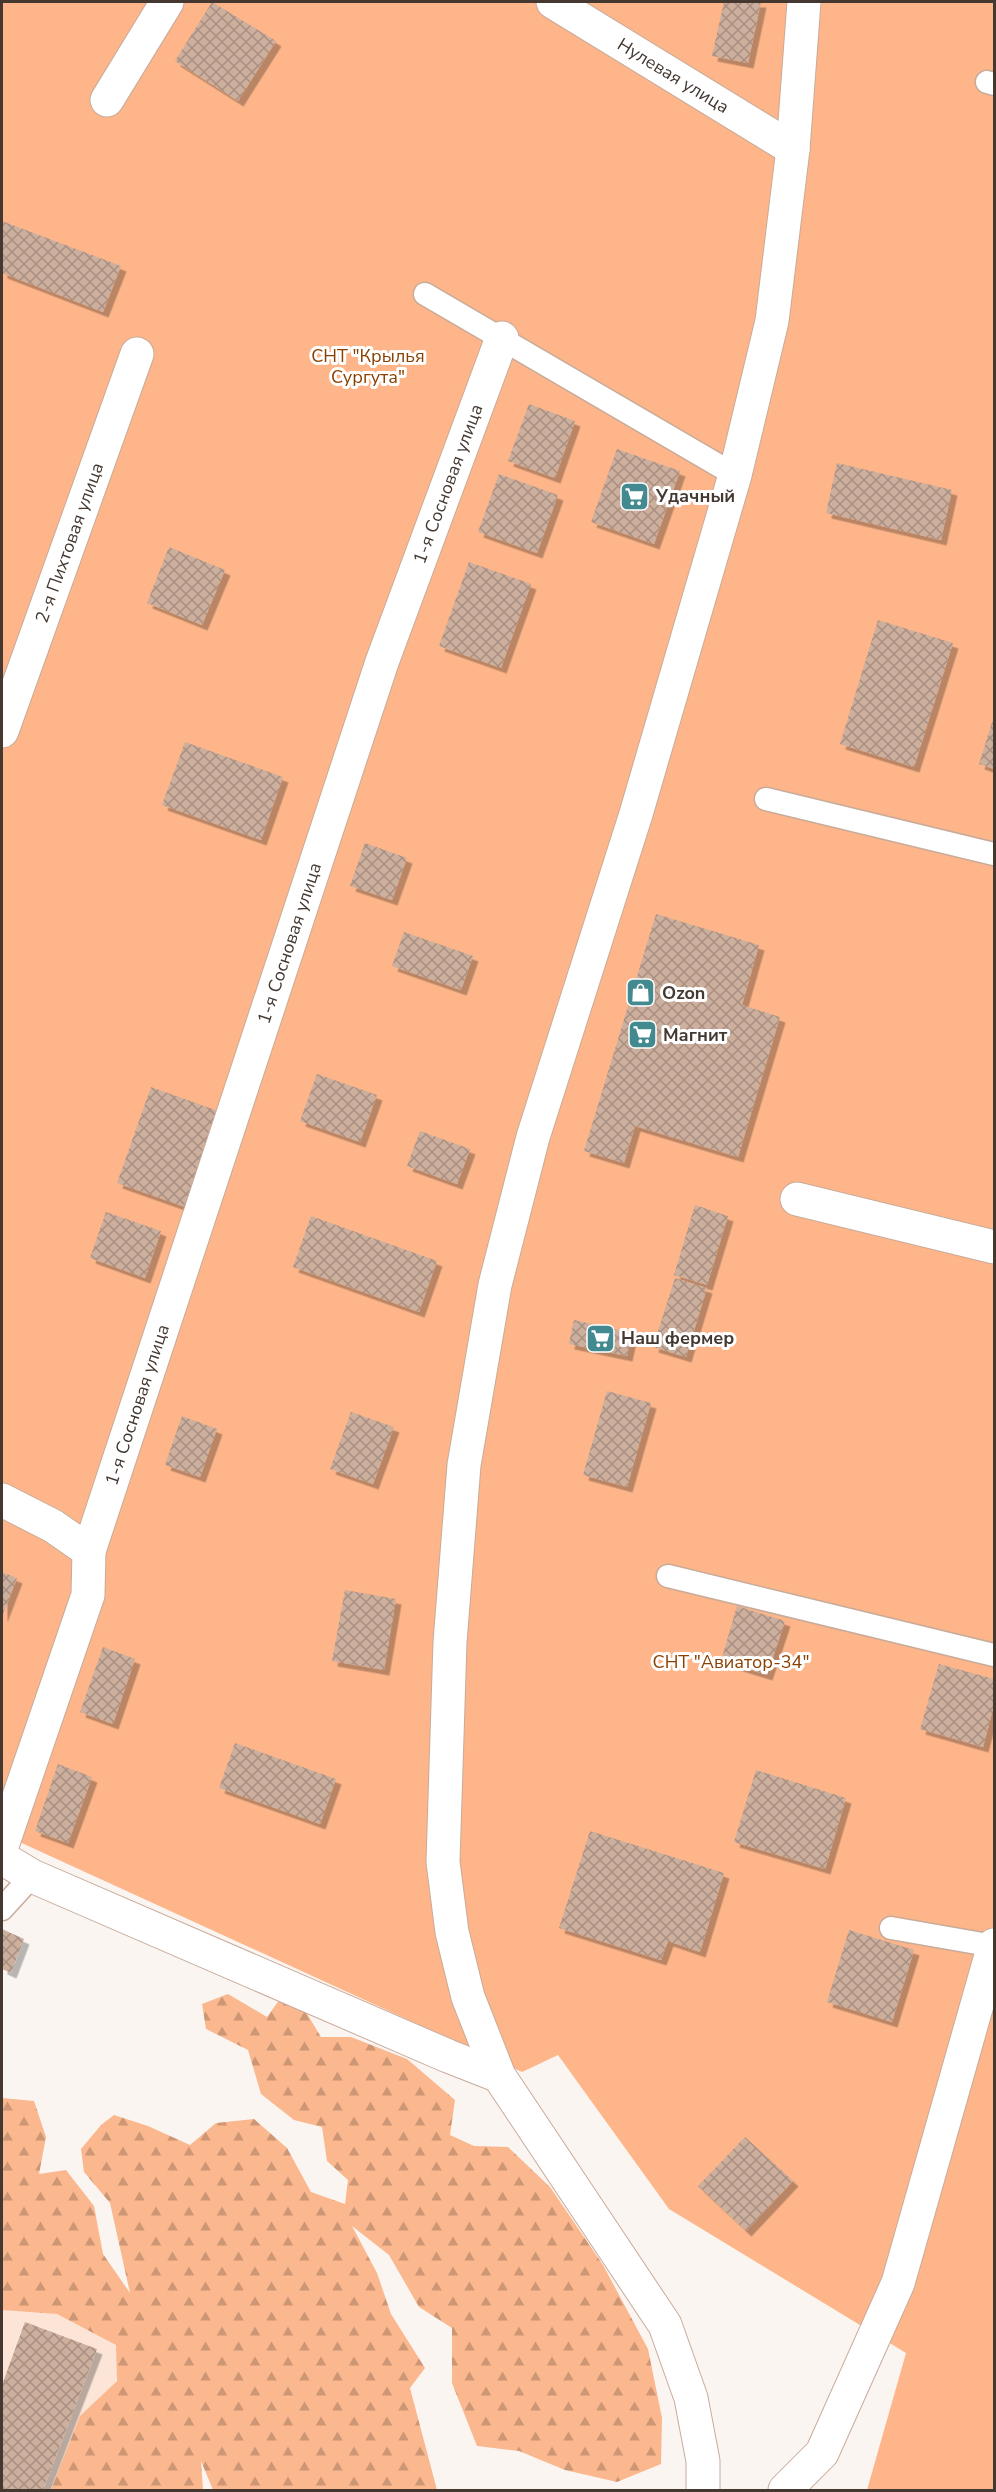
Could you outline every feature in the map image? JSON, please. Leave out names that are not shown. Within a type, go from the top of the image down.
[{"type":"street","points":[[107,100],[167,2]]},
{"type":"street","name":"Нулевая улица","points":[[553,2],[793,149]]},
{"type":"street","points":[[703,2490],[703,2461],[691,2398],[665,2325],[500,2076],[468,1997],[452,1932],[443,1862],[450,1642],[465,1465],[495,1285],[533,1137],[636,814],[735,475],[772,321],[793,149],[804,2]]},
{"type":"street","name":"1-я Сосновая улица","points":[[2,1846],[88,1595],[89,1551],[382,662],[502,338]]},
{"type":"street","name":"2-я Пихтовая улица","points":[[2,731],[137,354]]},
{"type":"street","points":[[797,1199],[994,1247]]},
{"type":"street","points":[[2,1500],[53,1526],[89,1551]]},
{"type":"street","points":[[2,1858],[32,1876],[448,2056],[500,2076]]},
{"type":"street","points":[[785,2490],[822,2452],[898,2283],[994,1945]]},
{"type":"lane","points":[[425,294],[735,475]]},
{"type":"lane","points":[[766,799],[994,854]]},
{"type":"lane","points":[[668,1576],[994,1654]]},
{"type":"lane","points":[[2,1909],[32,1876]]},
{"type":"lane","points":[[891,1928],[994,1945]]},
{"type":"shaded area","points":[[2,2288],[132,2339],[74,2490],[2,2490]]},
{"type":"green space","points":[[2,2],[994,2],[994,2490],[867,2490],[906,2353],[669,2209],[558,2055],[522,2072],[2,1834]]},
{"type":"green space","points":[[228,1994],[267,2017],[280,1999],[303,2007],[321,2037],[351,2037],[407,2059],[455,2100],[450,2135],[474,2146],[508,2147],[550,2187],[603,2265],[648,2349],[662,2418],[661,2464],[617,2482],[565,2470],[519,2451],[477,2446],[452,2383],[452,2328],[419,2307],[389,2255],[352,2226],[377,2273],[391,2314],[425,2368],[410,2388],[437,2490],[213,2490],[201,2461],[203,2490],[51,2490],[80,2416],[117,2381],[116,2345],[57,2314],[2,2310],[2,2098],[34,2101],[46,2137],[39,2174],[66,2170],[94,2206],[103,2254],[130,2293],[110,2203],[84,2172],[81,2149],[101,2125],[114,2115],[148,2126],[190,2145],[216,2123],[254,2119],[287,2148],[311,2192],[345,2204],[348,2180],[327,2161],[322,2127],[294,2120],[261,2094],[248,2050],[206,2029],[202,2004]]},
{"type":"building","points":[[212,2],[276,41],[238,101],[175,61]]},
{"type":"building","points":[[724,2],[761,2],[748,63],[712,56]]},
{"type":"building","points":[[2,221],[121,266],[103,312],[2,273]]},
{"type":"building","points":[[529,404],[575,421],[555,478],[508,461]]},
{"type":"building","name":"Удачный","points":[[617,449],[680,471],[654,544],[591,522]]},
{"type":"building","points":[[837,463],[952,490],[941,540],[826,513]]},
{"type":"building","points":[[499,474],[558,495],[537,553],[478,532]]},
{"type":"building","points":[[169,547],[225,570],[202,625],[147,603]]},
{"type":"building","points":[[469,562],[531,584],[501,668],[439,646]]},
{"type":"building","points":[[878,620],[953,643],[914,767],[840,744]]},
{"type":"building","points":[[994,716],[994,769],[979,764]]},
{"type":"building","points":[[185,742],[283,777],[261,840],[162,805]]},
{"type":"building","points":[[365,843],[407,858],[392,900],[350,886]]},
{"type":"building","points":[[656,914],[759,945],[742,1005],[780,1017],[738,1157],[635,1126],[624,1163],[584,1151]]},
{"type":"building","points":[[404,932],[473,956],[461,990],[392,966]]},
{"type":"building","points":[[317,1074],[377,1095],[360,1142],[300,1121]]},
{"type":"building","points":[[151,1087],[218,1111],[185,1207],[117,1183]]},
{"type":"building","points":[[420,1131],[470,1149],[457,1184],[407,1166]]},
{"type":"building","points":[[695,1205],[728,1216],[707,1285],[674,1275]]},
{"type":"building","points":[[106,1212],[161,1231],[145,1278],[90,1258]]},
{"type":"building","points":[[311,1216],[437,1261],[419,1312],[293,1267]]},
{"type":"building","points":[[675,1278],[707,1288],[686,1357],[653,1347]]},
{"type":"building","name":"Наш фермер","points":[[574,1320],[632,1333],[627,1356],[569,1344]]},
{"type":"building","points":[[607,1391],[651,1403],[627,1487],[583,1475]]},
{"type":"building","points":[[351,1412],[394,1427],[373,1484],[330,1469]]},
{"type":"building","points":[[182,1416],[217,1429],[200,1477],[165,1465]]},
{"type":"building","points":[[2,1572],[17,1578],[2,1617]]},
{"type":"building","points":[[345,1590],[396,1599],[384,1670],[332,1661]]},
{"type":"building","points":[[737,1606],[785,1621],[767,1675],[721,1661]]},
{"type":"building","points":[[103,1647],[135,1659],[113,1724],[80,1712]]},
{"type":"building","points":[[939,1664],[994,1679],[994,1705],[983,1747],[920,1729]]},
{"type":"building","points":[[235,1743],[336,1779],[320,1824],[219,1788]]},
{"type":"building","points":[[58,1764],[92,1777],[68,1843],[35,1831]]},
{"type":"building","points":[[756,1770],[846,1798],[825,1869],[734,1842]]},
{"type":"building","points":[[590,1831],[724,1873],[700,1952],[668,1941],[661,1960],[559,1928]]},
{"type":"building","points":[[2,1929],[24,1939],[11,1973],[2,1969]]},
{"type":"building","points":[[849,1930],[914,1950],[892,2022],[827,2002]]},
{"type":"building","points":[[745,2137],[793,2181],[746,2231],[698,2186]]},
{"type":"building","points":[[25,2322],[97,2349],[43,2490],[2,2490],[2,2385]]},
{"type":"place","name":"Удачный","points":[[635,496]]},
{"type":"place","name":"Ozon","points":[[641,993]]},
{"type":"place","name":"Магнит","points":[[642,1035]]},
{"type":"place","name":"Наш фермер","points":[[600,1338]]},
{"type":"park label","name":"CНТ \"Крылья Сургута\"","points":[[368,366]]},
{"type":"park label","name":"СНТ \"Авиатор-34\"","points":[[731,1662]]}]
